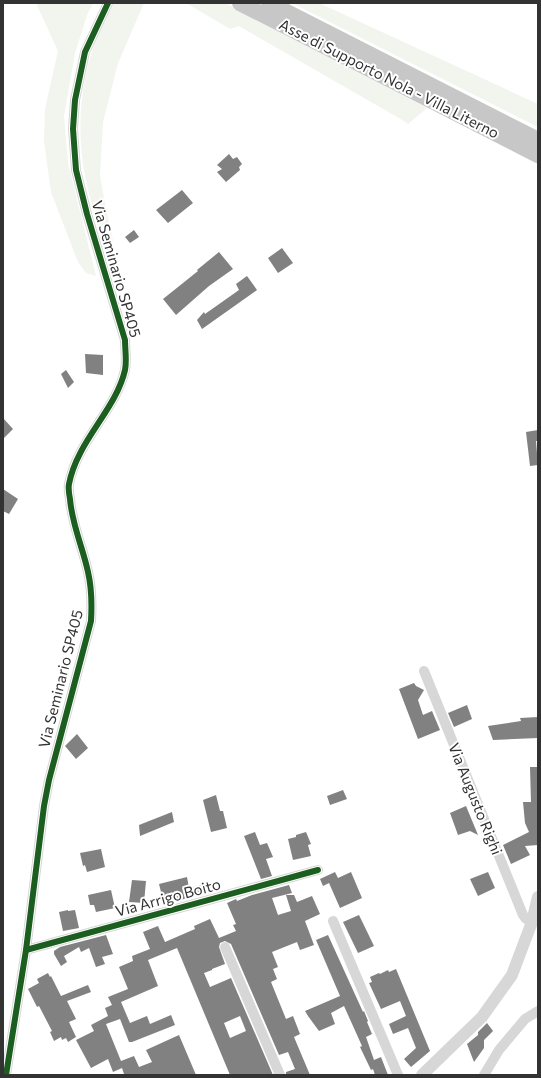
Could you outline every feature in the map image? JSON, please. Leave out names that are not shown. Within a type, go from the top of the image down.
[{"type":"highway","name":"Asse di Supporto Nola - Villa Literno","points":[[240,3],[538,155]]},
{"type":"highway","name":"Asse di Supporto Nola - Villa Literno","points":[[269,3],[538,140]]},
{"type":"street","name":"Via Seminario SP405","points":[[6,1075],[26,950],[44,806],[49,780],[91,614],[92,601],[88,572],[71,514],[69,486],[78,456],[113,398],[125,371],[126,362],[125,340],[87,214],[76,170],[73,128],[75,100],[85,52],[108,3]]},
{"type":"street","name":"Via Augusto Righi","points":[[424,671],[523,915],[526,919],[532,919]]},
{"type":"street","name":"Via Arrigo Boito","points":[[26,950],[318,870]]},
{"type":"street","points":[[422,1075],[482,1017],[512,975],[532,919],[538,897]]},
{"type":"street","points":[[333,921],[398,1075]]},
{"type":"street","points":[[225,947],[280,1075]]},
{"type":"street","points":[[484,1075],[499,1050],[525,1019],[538,1011]]},
{"type":"shaded area","points":[[36,3],[93,3],[87,15],[75,53],[64,116],[68,163],[96,276],[86,273],[78,262],[51,192],[44,141],[45,109],[58,51]]},
{"type":"shaded area","points":[[113,3],[144,3],[118,63],[103,122],[100,176],[112,235],[114,254],[112,259],[109,261],[86,181],[80,133],[84,85],[91,54],[98,34]]},
{"type":"shaded area","points":[[186,3],[225,3],[427,108],[408,124],[239,26],[230,29]]},
{"type":"shaded area","points":[[292,3],[319,3],[538,104],[538,127]]},
{"type":"building","points":[[229,154],[233,159],[237,157],[242,164],[239,167],[240,170],[226,182],[217,172],[222,169],[217,165]]},
{"type":"building","points":[[182,190],[193,203],[168,223],[156,210]]},
{"type":"building","points":[[134,230],[139,237],[130,243],[125,237]]},
{"type":"building","points":[[282,248],[293,263],[278,273],[268,258]]},
{"type":"building","points":[[219,252],[233,269],[209,286],[176,315],[163,299]]},
{"type":"building","points":[[247,276],[257,290],[202,329],[197,320],[204,312],[205,314],[239,290],[236,284]]},
{"type":"building","points":[[85,354],[103,355],[103,375],[86,373]]},
{"type":"building","points":[[66,370],[74,382],[68,388],[61,374]]},
{"type":"building","points":[[3,418],[13,429],[3,439]]},
{"type":"building","points":[[538,430],[538,441],[536,441],[538,465],[530,466],[526,432]]},
{"type":"building","points":[[3,489],[18,499],[9,514],[3,511]]},
{"type":"building","points":[[414,683],[416,686],[424,690],[418,700],[423,715],[432,711],[440,730],[418,739],[399,689]]},
{"type":"building","points":[[467,705],[472,719],[454,727],[448,713]]},
{"type":"building","points":[[538,717],[538,738],[493,740],[488,726],[521,721],[520,718]]},
{"type":"building","points":[[77,734],[88,748],[76,759],[65,746]]},
{"type":"building","points":[[530,767],[538,767],[538,845],[525,846],[530,855],[511,864],[503,845],[529,832],[525,823],[523,802],[531,802]]},
{"type":"building","points":[[343,790],[347,799],[330,805],[327,796]]},
{"type":"building","points":[[216,795],[220,811],[223,811],[227,828],[211,832],[203,800]]},
{"type":"building","points":[[466,806],[478,835],[470,831],[458,835],[450,813]]},
{"type":"building","points":[[172,812],[174,822],[140,836],[139,825]]},
{"type":"building","points":[[255,832],[260,845],[267,843],[273,857],[266,859],[272,876],[261,879],[244,836]]},
{"type":"building","points":[[306,832],[311,844],[308,845],[311,856],[293,860],[288,839]]},
{"type":"building","points":[[101,849],[105,867],[87,872],[85,865],[83,866],[80,853]]},
{"type":"building","points":[[335,872],[338,878],[351,872],[362,898],[340,908],[329,883],[323,886],[320,879]]},
{"type":"building","points":[[488,872],[495,888],[478,896],[470,879]]},
{"type":"building","points":[[187,877],[189,888],[203,885],[205,892],[187,896],[188,898],[164,904],[159,884]]},
{"type":"building","points":[[132,880],[146,881],[144,903],[129,902]]},
{"type":"building","points":[[289,885],[292,893],[272,898],[278,915],[291,911],[286,895],[294,895],[297,902],[312,896],[320,914],[305,921],[314,945],[300,950],[297,942],[272,952],[278,967],[273,969],[277,979],[271,982],[286,1019],[293,1016],[300,1034],[294,1037],[310,1075],[286,1075],[286,1072],[295,1069],[288,1052],[279,1055],[231,944],[225,941],[220,943],[219,947],[225,964],[204,973],[210,987],[231,978],[273,1075],[230,1075],[177,948],[148,960],[158,986],[121,1002],[130,1023],[147,1016],[150,1024],[171,1015],[175,1025],[129,1042],[120,1019],[106,1024],[121,1061],[134,1056],[139,1067],[152,1062],[146,1050],[179,1035],[196,1075],[121,1075],[124,1074],[122,1068],[113,1072],[108,1059],[91,1068],[76,1040],[94,1031],[91,1025],[108,1016],[105,1008],[112,1005],[108,997],[128,989],[119,967],[133,961],[132,956],[150,949],[143,932],[158,926],[165,942],[195,929],[194,926],[210,919],[219,938],[236,931],[233,925],[236,924],[227,903]],"holes":[[[240,1016],[246,1031],[230,1038],[224,1023]]]},
{"type":"building","points":[[111,890],[115,908],[96,912],[94,905],[90,905],[88,895]]},
{"type":"building","points":[[75,910],[79,928],[63,931],[59,912]]},
{"type":"building","points":[[359,915],[374,946],[358,953],[343,922]]},
{"type":"building","points":[[106,935],[113,954],[102,957],[105,964],[96,967],[89,948],[81,952],[79,947],[64,956],[67,962],[61,966],[54,954],[54,951],[60,947]]},
{"type":"building","points":[[328,935],[368,1021],[367,1022],[372,1034],[366,1037],[374,1060],[381,1057],[388,1075],[375,1075],[373,1069],[371,1070],[344,1006],[331,1013],[335,1024],[319,1031],[305,1011],[340,996],[316,940]]},
{"type":"building","points":[[396,969],[430,1051],[411,1067],[404,1059],[416,1048],[408,1028],[393,1034],[389,1024],[406,1016],[400,1001],[381,1009],[369,983],[372,982],[370,977],[388,970],[389,972]]},
{"type":"building","points":[[48,973],[61,996],[88,985],[91,992],[67,1001],[76,1019],[69,1022],[76,1037],[68,1042],[66,1038],[62,1040],[61,1037],[54,1041],[50,1032],[52,1031],[28,989],[39,983],[37,979]]},
{"type":"building","points":[[487,1023],[493,1031],[484,1040],[484,1048],[474,1062],[467,1044],[478,1035],[478,1032]]},
{"type":"cycle path","points":[[6,1075],[26,950],[44,806],[49,780],[91,621],[92,609],[89,578],[71,509],[69,484],[73,468],[88,440],[114,399],[126,367],[125,340],[87,214],[76,170],[73,129],[75,100],[85,52],[108,3]]},
{"type":"cycle path","points":[[26,950],[318,870]]}]
